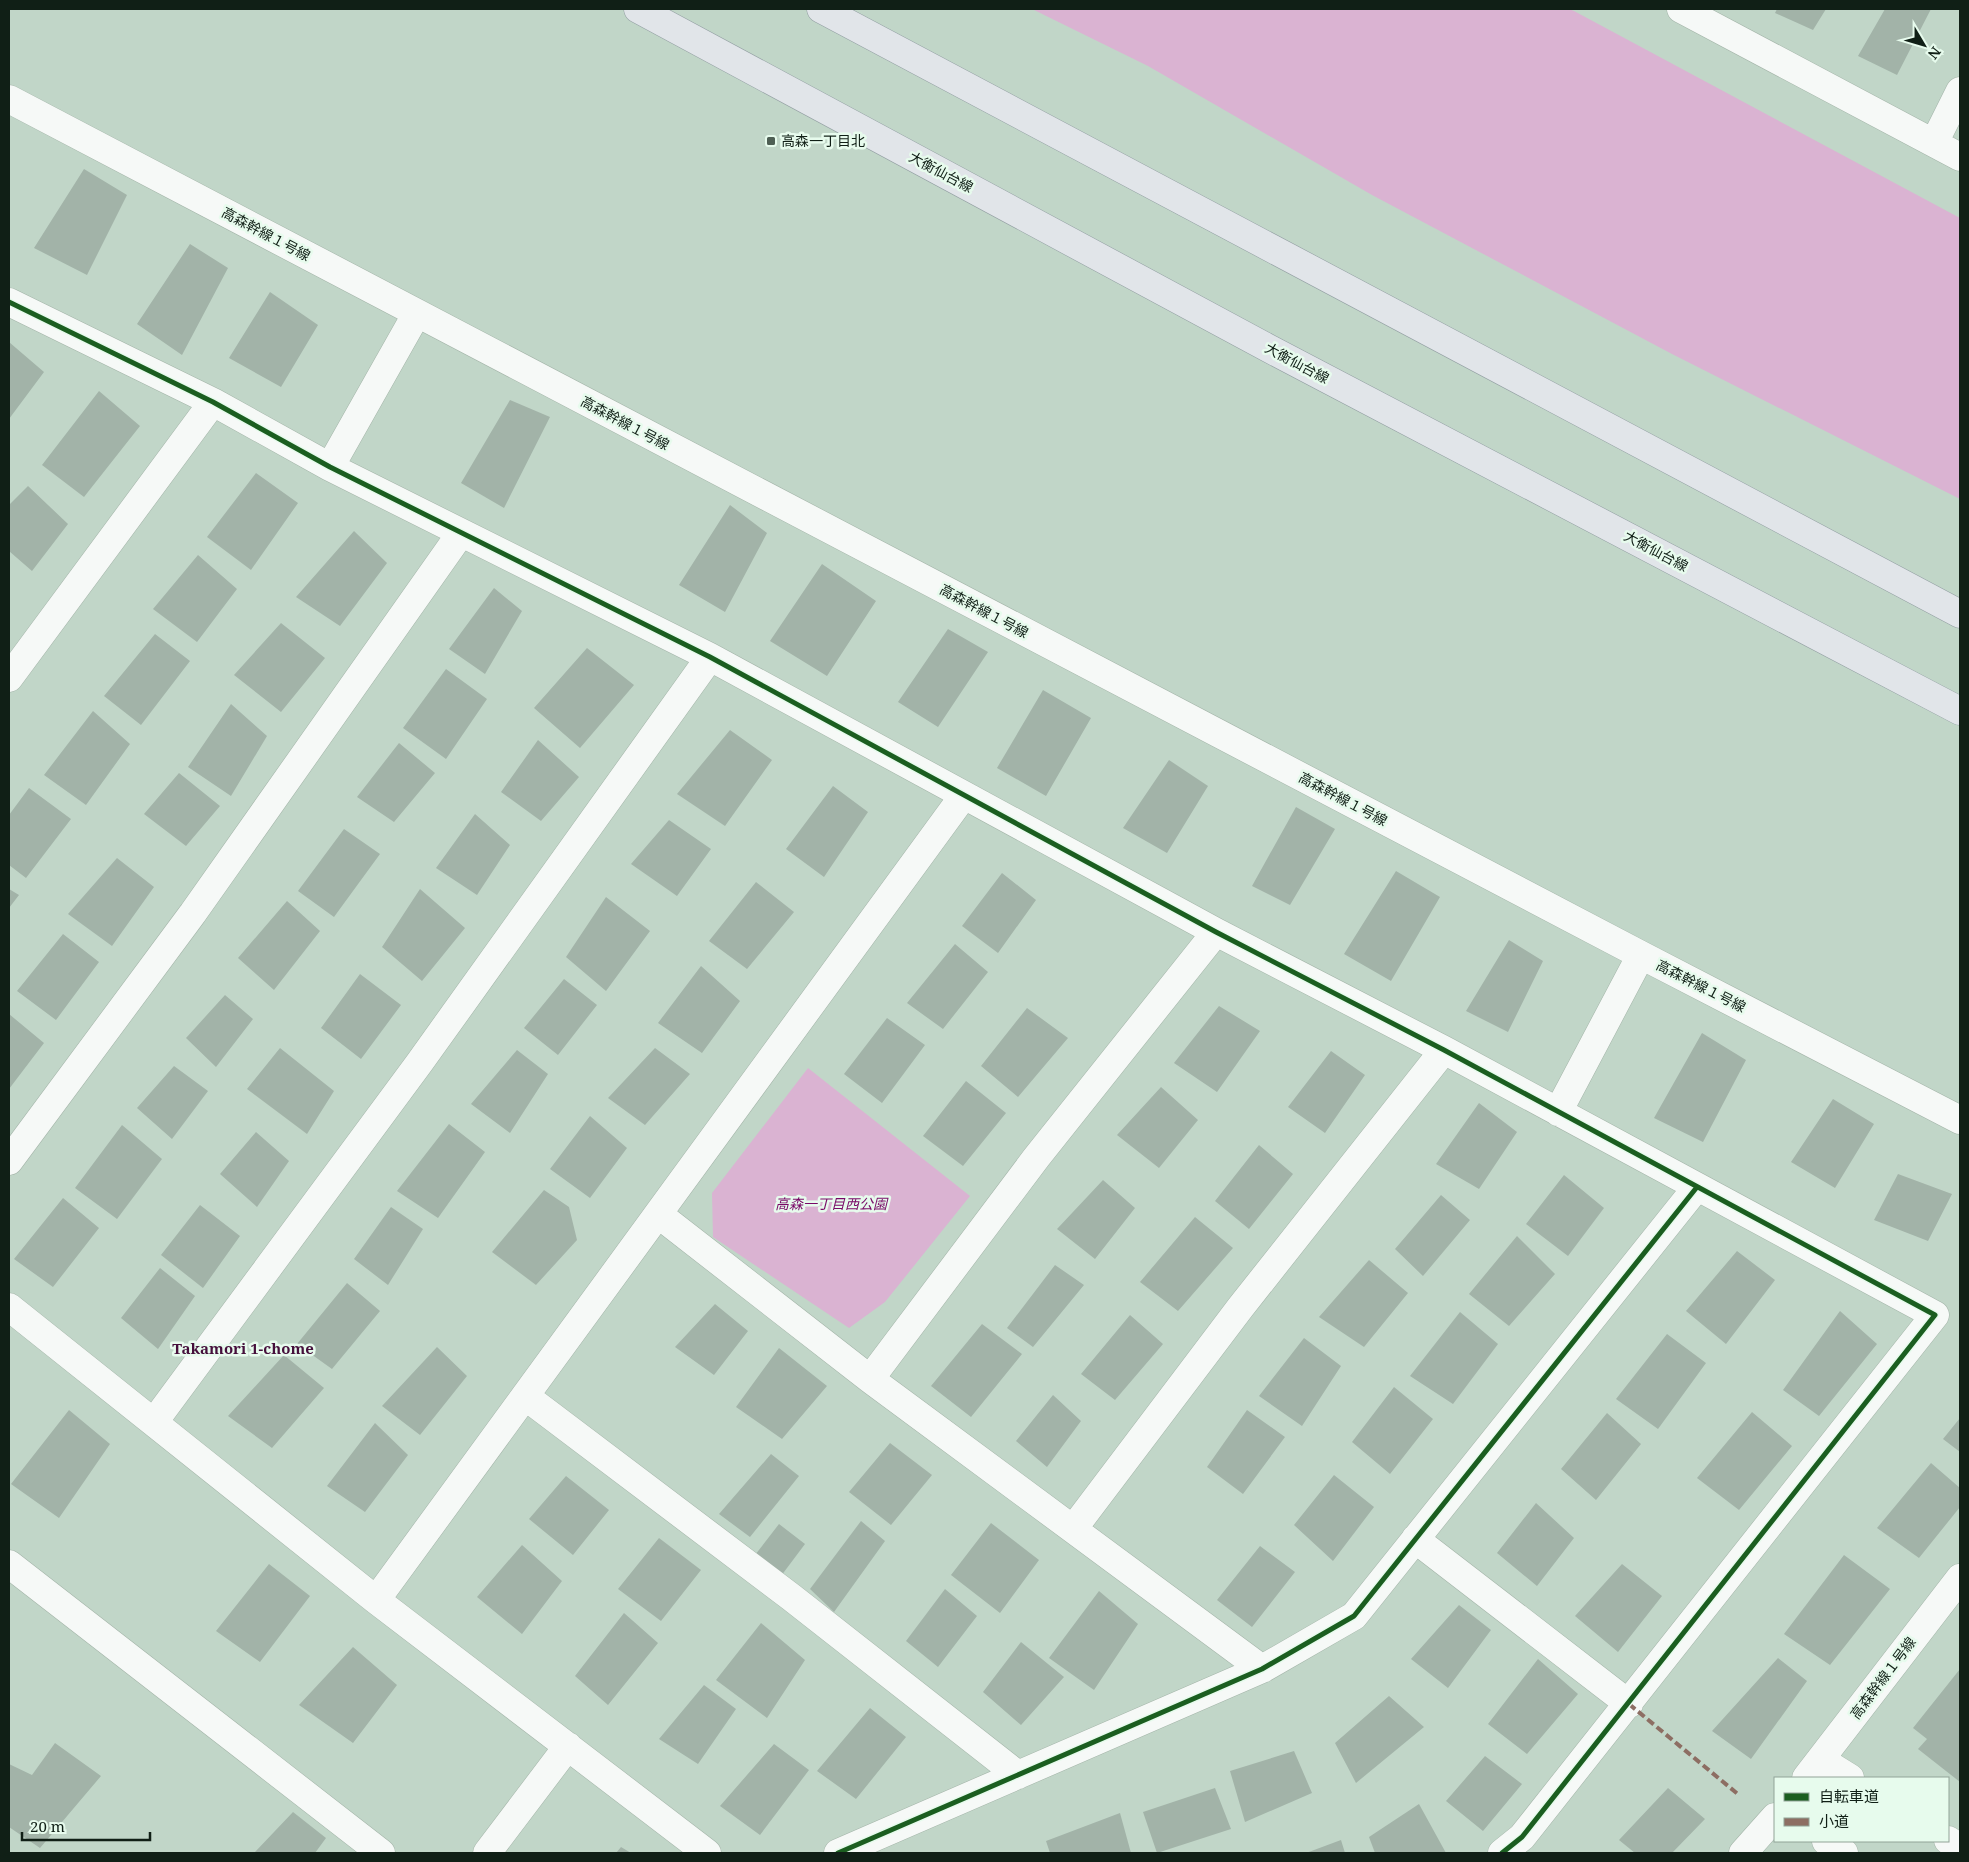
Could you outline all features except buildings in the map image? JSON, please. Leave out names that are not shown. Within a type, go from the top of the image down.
[{"type":"main road","name":"大衡仙台線","points":[[638,9],[1268,348],[1960,711]]},
{"type":"main road","points":[[821,9],[1960,614]]},
{"type":"street","points":[[1681,9],[1960,157]]},
{"type":"street","points":[[1934,143],[1960,91]]},
{"type":"street","name":"高森幹線１号線","points":[[9,99],[1641,955],[1960,1120]]},
{"type":"street","points":[[9,302],[213,402],[330,467],[710,657],[1216,932],[1444,1050],[1935,1314],[1629,1704],[1522,1837],[1502,1853]]},
{"type":"street","points":[[330,467],[417,313]]},
{"type":"street","points":[[9,678],[213,402]]},
{"type":"street","points":[[9,1161],[192,913],[462,533]]},
{"type":"street","points":[[154,1422],[420,1062],[710,657]]},
{"type":"street","points":[[376,1600],[964,795]]},
{"type":"street","points":[[870,1379],[1036,1158],[1216,932]]},
{"type":"street","points":[[1558,1112],[1641,955]]},
{"type":"street","points":[[1073,1529],[1240,1308],[1444,1050]]},
{"type":"street","points":[[838,1853],[1262,1669],[1354,1616],[1697,1187]]},
{"type":"street","points":[[658,1214],[870,1379],[1262,1669]]},
{"type":"street","points":[[9,1307],[376,1600],[707,1853]]},
{"type":"street","points":[[525,1396],[791,1597],[1018,1775]]},
{"type":"street","points":[[1415,1539],[1629,1704]]},
{"type":"street","points":[[9,1564],[376,1852]]},
{"type":"street","name":"高森幹線１号線","points":[[1814,1769],[1960,1578]]},
{"type":"street","points":[[487,1853],[568,1746]]},
{"type":"street","points":[[1814,1769],[1846,1777]]},
{"type":"street","points":[[1743,1853],[1774,1818]]},
{"type":"street","points":[[1949,1841],[1960,1848]]},
{"type":"street","points":[[1828,1842],[1844,1853]]},
{"type":"green space","points":[[1032,9],[1569,9],[1574,11],[1960,218],[1960,499],[1672,354],[1372,195],[1148,66]]},
{"type":"green space","name":"高森一丁目西公園","points":[[808,1068],[970,1196],[885,1302],[849,1328],[713,1237],[712,1193]]},
{"type":"marked path","points":[[1629,1704],[1739,1795]]},
{"type":"cycle path","points":[[9,302],[213,402],[330,467],[710,657],[1216,932],[1444,1050],[1935,1315],[1522,1837],[1502,1853]]},
{"type":"cycle path","points":[[838,1853],[1262,1669],[1354,1616],[1697,1187]]},
{"type":"place","name":"高森一丁目北","points":[[771,141]]},
{"type":"district","name":"Takamori 1-chome","points":[[243,1349]]}]
